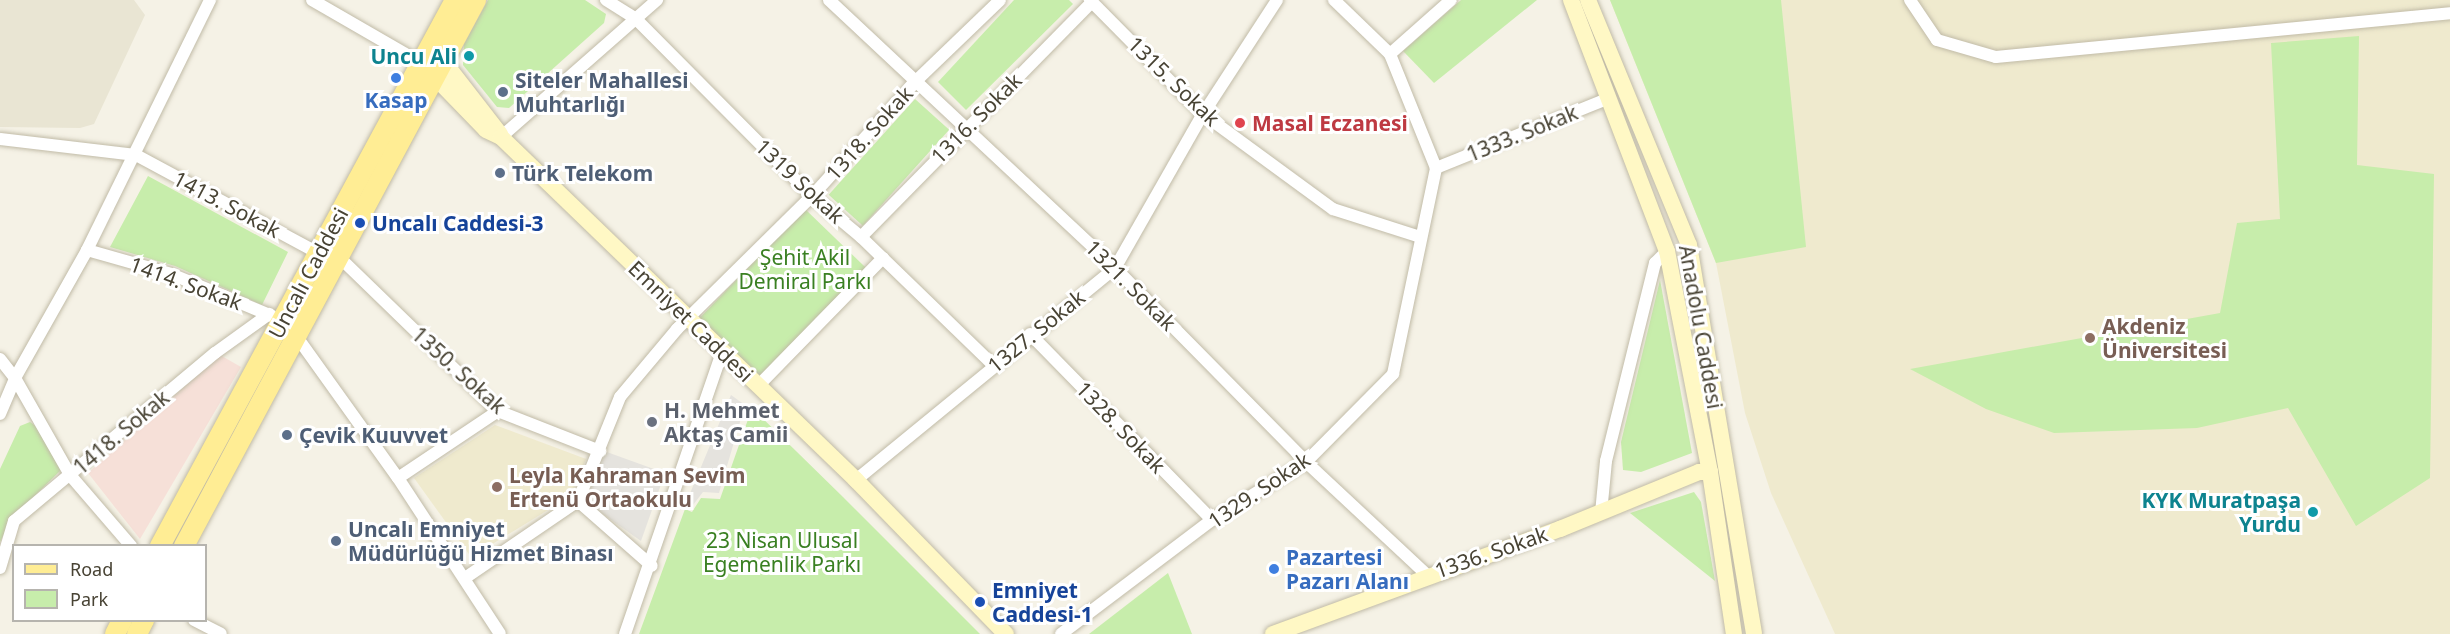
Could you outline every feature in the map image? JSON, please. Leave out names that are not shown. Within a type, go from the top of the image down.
[{"type":"main road","name":"Uncalı Caddesi","points":[[185,544],[297,337],[433,67],[455,0]]},
{"type":"main road","name":"Uncalı Caddesi","points":[[161,544],[276,317],[477,0]]},
{"type":"main road","name":"Anadolu Caddesi","points":[[1571,0],[1667,251],[1710,472],[1734,634]]},
{"type":"main road","name":"Anadolu Caddesi","points":[[1588,0],[1689,245],[1754,634]]},
{"type":"main road","name":"Emniyet Caddesi","points":[[433,67],[486,130],[501,137],[689,317],[722,352],[856,480],[1006,634]]},
{"type":"main road","name":"1336. Sokak","points":[[1273,634],[1427,574],[1710,472]]},
{"type":"street","points":[[0,414],[15,378],[87,250],[136,155],[210,0]]},
{"type":"street","points":[[312,0],[433,67]]},
{"type":"street","name":"1319 Sokak","points":[[606,0],[636,19],[812,196],[861,237],[993,365]]},
{"type":"street","points":[[501,137],[657,0]]},
{"type":"street","name":"1318. Sokak","points":[[578,501],[620,397],[689,317],[812,196],[917,80],[1000,0]]},
{"type":"street","name":"1327. Sokak","points":[[856,480],[1030,334],[1115,268],[1203,114],[1277,0]]},
{"type":"street","points":[[1334,0],[1390,54],[1436,168]]},
{"type":"street","points":[[1390,54],[1451,0]]},
{"type":"street","points":[[1910,0],[1937,40],[1996,57],[2450,13]]},
{"type":"street","name":"1321. Sokak","points":[[832,1],[1115,268],[1306,462],[1427,574]]},
{"type":"street","name":"1315. Sokak","points":[[1091,1],[1203,114],[1333,209],[1420,237]]},
{"type":"street","name":"1316. Sokak","points":[[861,237],[1091,1]]},
{"type":"street","name":"1333. Sokak","points":[[1436,168],[1609,98]]},
{"type":"street","name":"1413. Sokak","points":[[0,140],[101,148],[136,155],[318,253]]},
{"type":"street","name":"1329. Sokak","points":[[1061,634],[1212,520],[1306,462],[1393,374],[1436,168]]},
{"type":"street","name":"1414. Sokak","points":[[87,250],[171,274],[276,317]]},
{"type":"street","points":[[1601,513],[1606,461],[1655,262],[1667,251]]},
{"type":"street","name":"1350. Sokak","points":[[338,256],[498,411],[600,451]]},
{"type":"street","points":[[758,386],[883,258]]},
{"type":"street","name":"1418. Sokak","points":[[0,568],[14,521],[215,352],[276,317]]},
{"type":"street","name":"1328. Sokak","points":[[1030,334],[1212,520]]},
{"type":"street","points":[[297,337],[398,478],[500,634]]},
{"type":"street","points":[[625,634],[651,566],[722,352]]},
{"type":"street","points":[[0,359],[15,378],[70,475],[129,544]]},
{"type":"street","points":[[398,478],[498,411]]},
{"type":"street","points":[[1710,472],[1728,468]]},
{"type":"street","points":[[465,578],[578,501],[651,566]]},
{"type":"street","points":[[196,622],[221,634]]},
{"type":"shaded area","points":[[0,0],[134,0],[145,15],[94,124],[80,128],[0,127]]},
{"type":"shaded area","name":"Akdeniz Üniversitesi","points":[[1610,0],[2450,0],[2450,634],[1835,634],[1771,493],[1745,413],[1716,263]]},
{"type":"shaded area","points":[[220,355],[241,367],[140,539],[88,473]]},
{"type":"shaded area","points":[[731,395],[745,405],[719,493],[703,492],[693,505],[686,503]]},
{"type":"shaded area","name":"Leyla Kahraman Sevim Ertenü Ortaokulu","points":[[495,425],[586,459],[571,496],[471,557],[414,478]]},
{"type":"shaded area","points":[[604,451],[665,473],[641,541],[583,500]]},
{"type":"green space","points":[[488,0],[585,0],[606,14],[604,23],[509,108],[497,107],[463,65],[464,44]]},
{"type":"green space","points":[[1014,0],[1069,0],[1073,4],[966,110],[938,82]]},
{"type":"green space","points":[[1461,0],[1537,0],[1434,83],[1403,51]]},
{"type":"green space","points":[[1610,0],[1781,0],[1806,247],[1716,263]]},
{"type":"green space","points":[[2359,36],[2357,165],[2434,174],[2430,478],[2356,526],[2288,408],[2197,428],[2054,433],[1986,409],[1910,369],[2220,313],[2237,223],[2280,219],[2271,43]]},
{"type":"green space","points":[[915,99],[949,130],[863,226],[829,195]]},
{"type":"green space","points":[[148,176],[288,252],[262,305],[175,266],[110,247]]},
{"type":"green space","name":"Şehit Akil Demiral Parkı","points":[[805,209],[866,268],[761,377],[699,318]]},
{"type":"green space","points":[[1660,280],[1692,453],[1641,472],[1623,470],[1621,442]]},
{"type":"green space","name":"23 Nisan Ulusal Egemenlik Parkı","points":[[752,408],[980,634],[639,634],[685,509],[692,512],[701,498],[720,499]]},
{"type":"green space","points":[[30,422],[37,427],[61,470],[12,518],[0,542],[0,469],[20,426]]},
{"type":"green space","points":[[1694,492],[1701,502],[1715,581],[1630,513]]},
{"type":"green space","points":[[1168,573],[1192,634],[1089,634]]},
{"type":"place","name":"Uncu Ali","points":[[469,56]]},
{"type":"place","name":"Kasap","points":[[396,78]]},
{"type":"place","name":"Siteler Mahallesi Muhtarlığı","points":[[503,92]]},
{"type":"place","name":"Masal Eczanesi","points":[[1240,123]]},
{"type":"place","name":"Türk Telekom","points":[[500,173]]},
{"type":"place","name":"Uncalı Caddesi-3","points":[[360,223]]},
{"type":"place","name":"Akdeniz Üniversitesi","points":[[2090,338]]},
{"type":"place","name":"H. Mehmet Aktaş Camii","points":[[652,422]]},
{"type":"place","name":"Çevik Kuuvvet","points":[[287,435]]},
{"type":"place","name":"Leyla Kahraman Sevim Ertenü Ortaokulu","points":[[497,487]]},
{"type":"place","name":"KYK Muratpaşa Yurdu","points":[[2313,512]]},
{"type":"place","name":"Uncalı Emniyet Müdürlüğü Hizmet Binası","points":[[336,541]]},
{"type":"place","name":"Pazartesi Pazarı Alanı","points":[[1274,569]]},
{"type":"place","name":"Emniyet Caddesi-1","points":[[980,602]]}]
